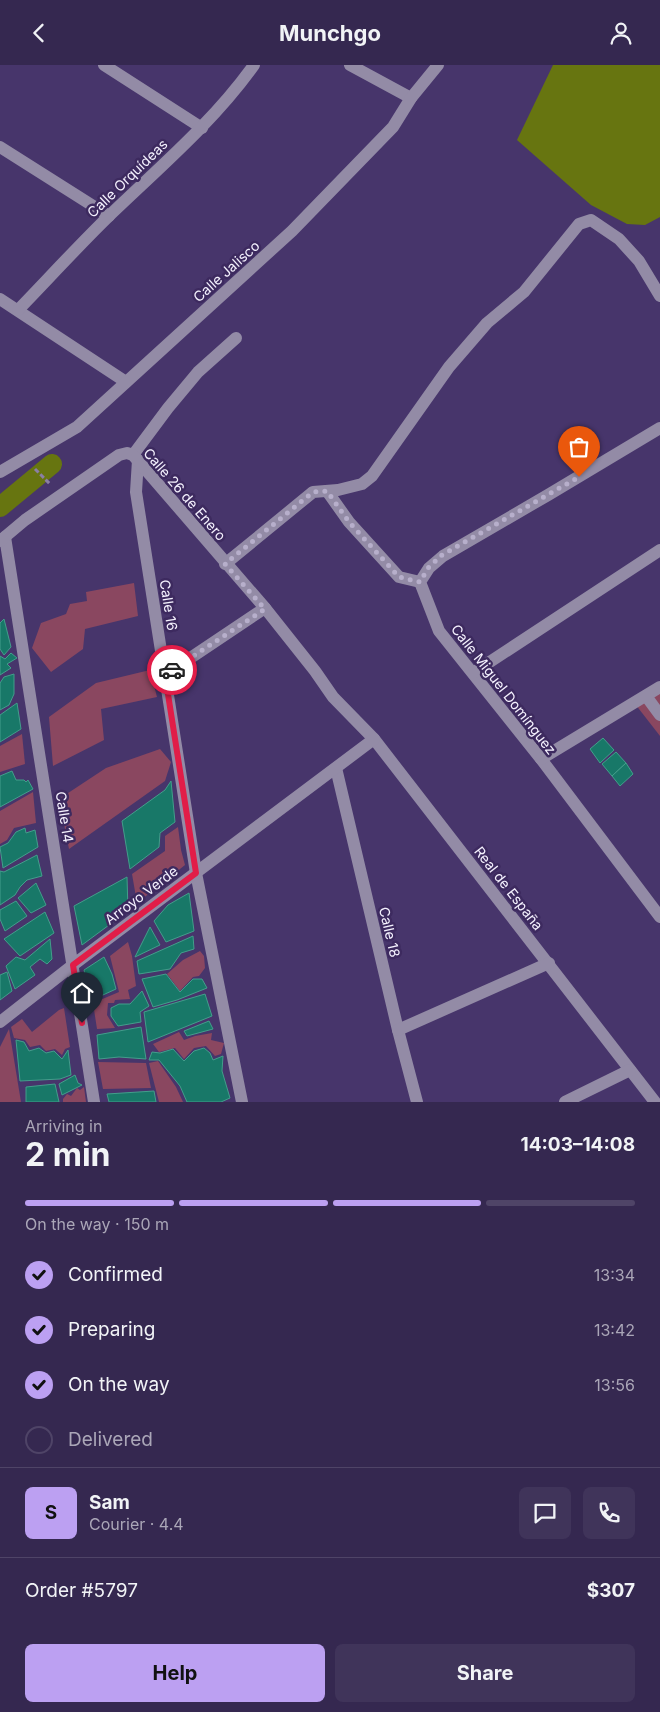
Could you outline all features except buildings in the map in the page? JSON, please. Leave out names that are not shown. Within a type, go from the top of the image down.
[{"type":"street","points":[[104,65],[202,128]]},
{"type":"street","name":"Calle Orquídeas","points":[[18,310],[109,216],[202,128],[254,65]]},
{"type":"street","points":[[350,65],[411,98]]},
{"type":"street","name":"Calle Jalisco","points":[[2,468],[77,427],[292,231],[393,127],[411,98],[438,65]]},
{"type":"street","points":[[0,147],[109,216]]},
{"type":"street","points":[[225,564],[313,492],[362,484],[372,476],[449,367],[487,323],[524,292],[578,224],[591,220],[619,239],[639,261],[660,296]]},
{"type":"street","points":[[0,299],[126,382]]},
{"type":"street","points":[[2,539],[25,520],[119,455],[132,456],[198,372],[236,338]]},
{"type":"street","points":[[327,491],[349,522],[399,577],[420,582],[428,568],[442,555],[548,495],[660,428]]},
{"type":"street","name":"Calle 26 de Enero","points":[[132,456],[265,609],[315,671],[333,697]]},
{"type":"street","name":"Calle 16","points":[[132,456],[136,493],[196,873],[242,1102]]},
{"type":"street","name":"Calle 14","points":[[2,539],[94,1102]]},
{"type":"street","points":[[473,673],[660,550]]},
{"type":"street","name":"Calle Miguel Domínguez","points":[[420,582],[439,631],[541,759],[660,917]]},
{"type":"street","points":[[165,675],[265,609]]},
{"type":"street","points":[[541,759],[660,687]]},
{"type":"street","name":"Real de España","points":[[333,697],[374,739],[655,1102]]},
{"type":"street","points":[[646,697],[660,715]]},
{"type":"street","name":"Arroyo Verde","points":[[0,1022],[374,739]]},
{"type":"street","name":"Calle 18","points":[[336,768],[417,1102]]},
{"type":"street","points":[[398,1030],[549,963]]},
{"type":"street","points":[[568,1102],[630,1070]]},
{"type":"path","points":[[38,471],[46,480]]},
{"type":"shaded area","points":[[553,65],[660,65],[660,217],[645,225],[627,224],[591,205],[517,140]]},
{"type":"shaded area","points":[[134,583],[138,616],[85,629],[83,649],[51,672],[32,648],[41,623],[66,614],[70,604],[87,601],[86,592]]},
{"type":"shaded area","points":[[150,670],[157,697],[101,709],[104,740],[53,766],[49,717],[96,683]]},
{"type":"shaded area","points":[[660,683],[660,736],[632,700]]},
{"type":"shaded area","points":[[22,734],[25,764],[0,772],[0,746]]},
{"type":"shaded area","points":[[160,749],[171,762],[165,781],[69,849],[59,799],[106,768]]},
{"type":"shaded area","points":[[33,792],[36,823],[14,828],[7,840],[0,844],[0,811]]},
{"type":"shaded area","points":[[178,827],[185,865],[137,903],[132,874],[165,851],[165,836]]},
{"type":"shaded area","points":[[128,942],[136,986],[128,990],[130,999],[115,1000],[114,1003],[108,1003],[107,1015],[115,1028],[97,1029],[93,1003],[119,992],[110,956]]},
{"type":"shaded area","points":[[200,951],[204,956],[205,968],[199,976],[193,977],[180,991],[167,974],[183,960]]},
{"type":"shaded area","points":[[64,1008],[70,1047],[65,1049],[62,1055],[55,1049],[46,1051],[40,1045],[30,1047],[25,1040],[14,1038],[11,1027],[22,1019],[32,1032]]},
{"type":"shaded area","points":[[9,1029],[21,1102],[0,1102],[0,1047]]},
{"type":"shaded area","points":[[179,1032],[184,1040],[212,1033],[211,1040],[224,1043],[221,1054],[215,1056],[206,1046],[194,1048],[184,1059],[175,1048],[159,1052],[153,1044]]},
{"type":"shaded area","points":[[158,1061],[176,1087],[183,1102],[159,1102],[149,1063]]},
{"type":"shaded area","points":[[98,1062],[146,1063],[151,1088],[103,1089]]},
{"type":"shaded area","points":[[84,1087],[86,1102],[63,1102],[67,1094],[71,1096],[77,1088],[80,1090]]},
{"type":"waterway","points":[[0,507],[52,464]]},
{"type":"way so far","points":[[172,670],[265,609],[225,564],[313,492],[327,491],[349,522],[399,577],[420,582],[428,568],[442,555],[579,477]]},
{"type":"route","points":[[82,1023],[73,965],[196,873],[165,675],[172,670]]}]
